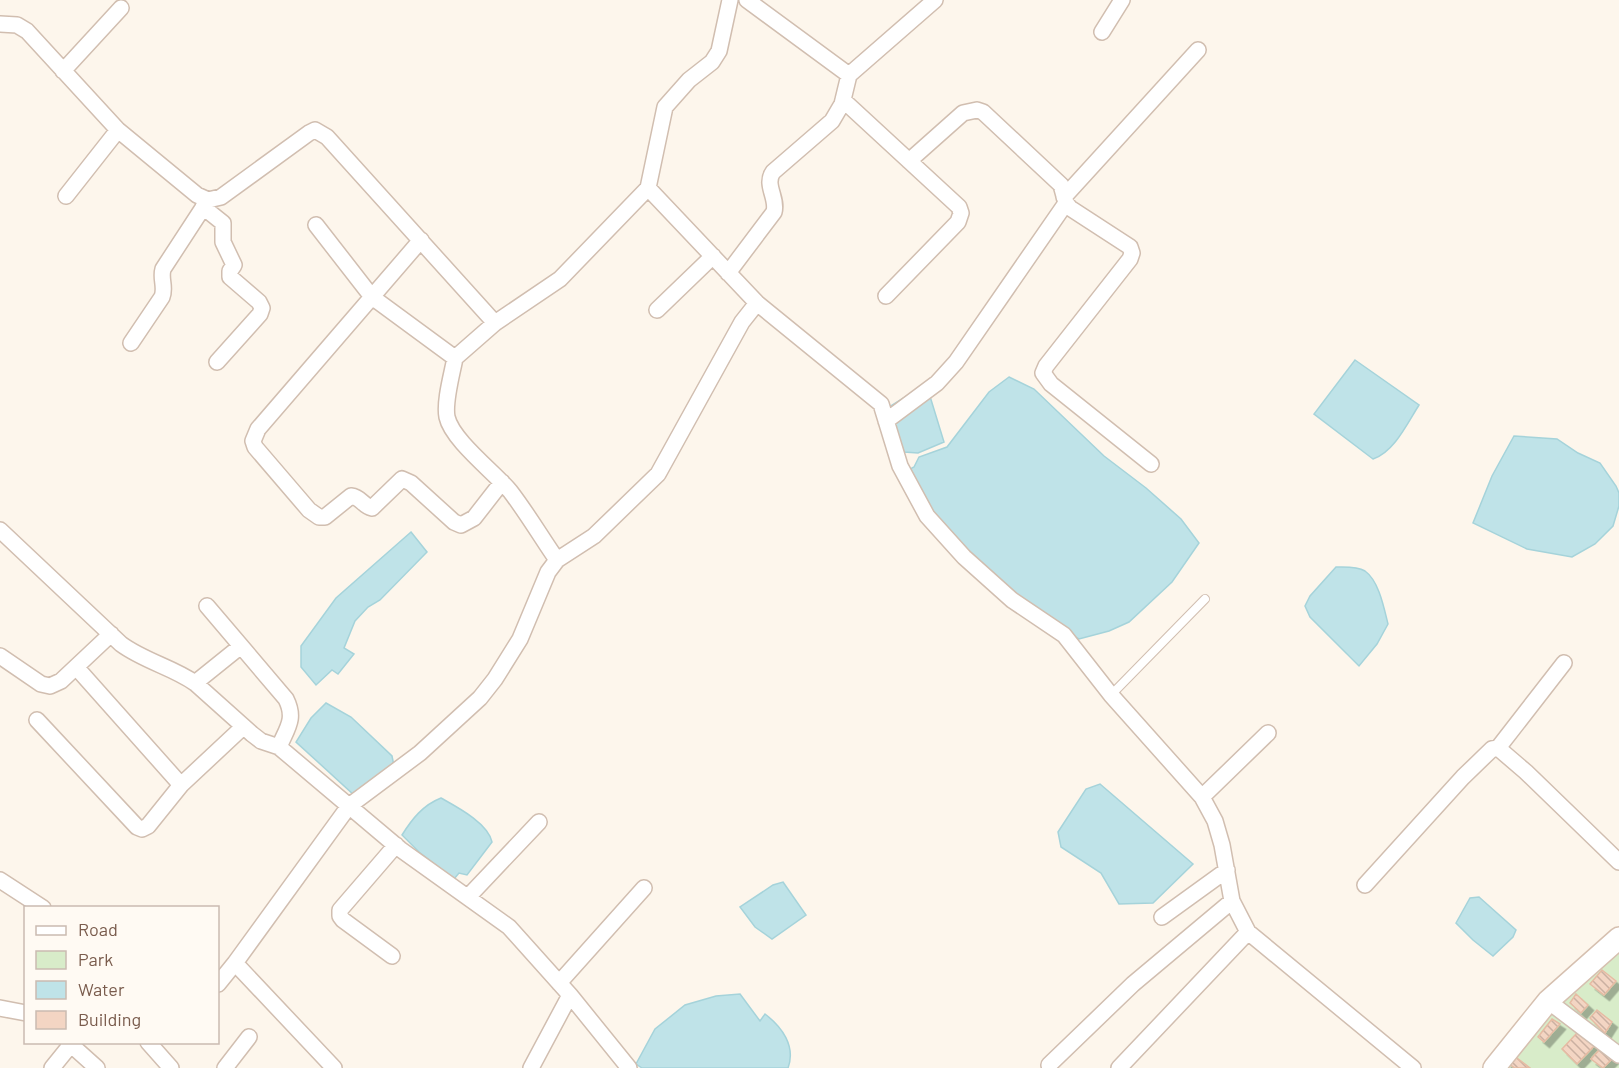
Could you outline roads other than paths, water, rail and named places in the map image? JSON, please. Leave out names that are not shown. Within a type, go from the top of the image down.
[{"type":"street","points":[[557,560],[514,496],[459,438],[447,417],[454,358],[495,323],[560,279],[648,188],[665,107],[688,80],[712,62],[719,51],[730,0]]},
{"type":"street","points":[[747,0],[849,75]]},
{"type":"street","points":[[729,273],[774,212],[776,206],[769,184],[772,172],[832,121],[843,100],[849,75],[935,0]]},
{"type":"street","points":[[1102,32],[1122,0]]},
{"type":"street","points":[[63,71],[122,8]]},
{"type":"street","points":[[0,24],[17,25],[27,31],[118,130],[197,195],[223,223],[222,242],[234,265],[231,277],[259,302],[262,308],[260,314],[217,362]]},
{"type":"street","points":[[886,421],[937,383],[956,362],[1065,200],[1198,50]]},
{"type":"street","points":[[843,100],[959,207],[961,218],[886,296]]},
{"type":"street","points":[[909,161],[963,113],[977,110],[983,112],[1061,186],[1065,200],[1130,247],[1132,253],[1130,259],[1046,366],[1043,373],[1051,384],[1151,464]]},
{"type":"street","points":[[66,196],[118,130]]},
{"type":"street","points":[[130,343],[162,297],[165,290],[161,276],[163,269],[206,203],[221,197],[315,130],[327,136],[495,323]]},
{"type":"street","points":[[648,188],[757,303],[881,404],[900,466],[927,516],[964,557],[1012,600],[1064,635],[1111,695],[1202,797],[1215,821],[1232,901],[1248,932],[1413,1068]]},
{"type":"street","points":[[316,225],[372,297],[454,358]]},
{"type":"street","points":[[421,240],[258,429],[253,441],[255,447],[309,510],[320,517],[325,517],[351,496],[356,497],[366,507],[372,508],[402,479],[411,483],[454,522],[461,525],[474,518],[502,482]]},
{"type":"street","points":[[657,310],[712,256]]},
{"type":"street","points":[[219,983],[236,963],[349,806],[420,753],[480,698],[520,639],[548,572],[557,560],[594,536],[641,493],[658,474],[742,322],[757,303]]},
{"type":"street","points":[[0,530],[134,653],[195,683],[261,741],[279,747],[396,845],[509,927],[570,995],[629,1068]]},
{"type":"street","points":[[207,606],[286,699],[292,713],[279,747]]},
{"type":"street","points":[[0,656],[41,684],[50,686],[61,681],[111,634]]},
{"type":"street","points":[[195,683],[241,646]]},
{"type":"street","points":[[1365,885],[1462,777],[1497,748],[1564,663]]},
{"type":"street","points":[[75,667],[181,785]]},
{"type":"street","points":[[37,720],[137,827],[142,829],[148,826],[181,785],[243,727]]},
{"type":"street","points":[[1202,797],[1268,734]]},
{"type":"street","points":[[1497,748],[1526,772],[1619,862]]},
{"type":"street","points":[[468,897],[539,822]]},
{"type":"street","points":[[392,956],[343,920],[340,910],[396,845]]},
{"type":"street","points":[[1162,917],[1227,870]]},
{"type":"street","points":[[0,880],[40,906]]},
{"type":"street","points":[[559,983],[644,888]]},
{"type":"street","points":[[1049,1065],[1133,984],[1232,901]]},
{"type":"street","points":[[1119,1068],[1248,932]]},
{"type":"street","points":[[1494,1068],[1548,1001],[1616,945]]},
{"type":"street","points":[[236,963],[334,1068]]},
{"type":"street","points":[[531,1068],[570,995]]},
{"type":"street","points":[[1548,1001],[1619,1055]]},
{"type":"street","points":[[0,1008],[24,1013]]},
{"type":"street","points":[[225,1068],[249,1037]]},
{"type":"street","points":[[52,1068],[70,1044]]},
{"type":"street","points":[[72,1044],[97,1068]]},
{"type":"street","points":[[158,1046],[171,1068]]},
{"type":"lane","points":[[1111,695],[1205,599]]},
{"type":"water","points":[[1355,360],[1419,405],[1394,444],[1373,459],[1314,414]]},
{"type":"water","points":[[1009,377],[1034,389],[1104,456],[1146,488],[1181,519],[1199,543],[1172,582],[1129,622],[1109,631],[1079,639],[1031,613],[927,516],[910,469],[914,467],[919,457],[947,447],[989,392]]},
{"type":"water","points":[[913,392],[929,393],[944,442],[918,453],[904,452],[889,407]]},
{"type":"water","points":[[1514,436],[1557,439],[1578,453],[1600,463],[1616,486],[1619,493],[1619,506],[1613,526],[1595,544],[1572,557],[1527,549],[1473,523],[1492,476]]},
{"type":"water","points":[[411,532],[427,552],[380,600],[368,607],[355,621],[344,648],[354,654],[338,674],[332,670],[316,685],[301,667],[301,646],[336,598]]},
{"type":"water","points":[[1336,567],[1358,568],[1370,575],[1380,595],[1388,624],[1377,644],[1359,666],[1310,617],[1305,606],[1310,596]]},
{"type":"water","points":[[326,703],[351,717],[392,756],[395,771],[354,795],[296,742],[311,718]]},
{"type":"water","points":[[1100,784],[1193,864],[1153,903],[1119,904],[1101,873],[1061,847],[1058,832],[1086,789]]},
{"type":"water","points":[[441,798],[485,828],[492,842],[467,875],[459,873],[454,879],[419,852],[402,835],[418,813]]},
{"type":"water","points":[[783,882],[806,915],[772,939],[755,927],[740,907],[773,885]]},
{"type":"water","points":[[1479,897],[1516,930],[1513,937],[1493,956],[1456,923],[1470,898]]},
{"type":"water","points":[[740,994],[760,1021],[765,1014],[782,1031],[789,1045],[788,1068],[642,1068],[636,1064],[655,1029],[685,1005],[716,996]]}]
